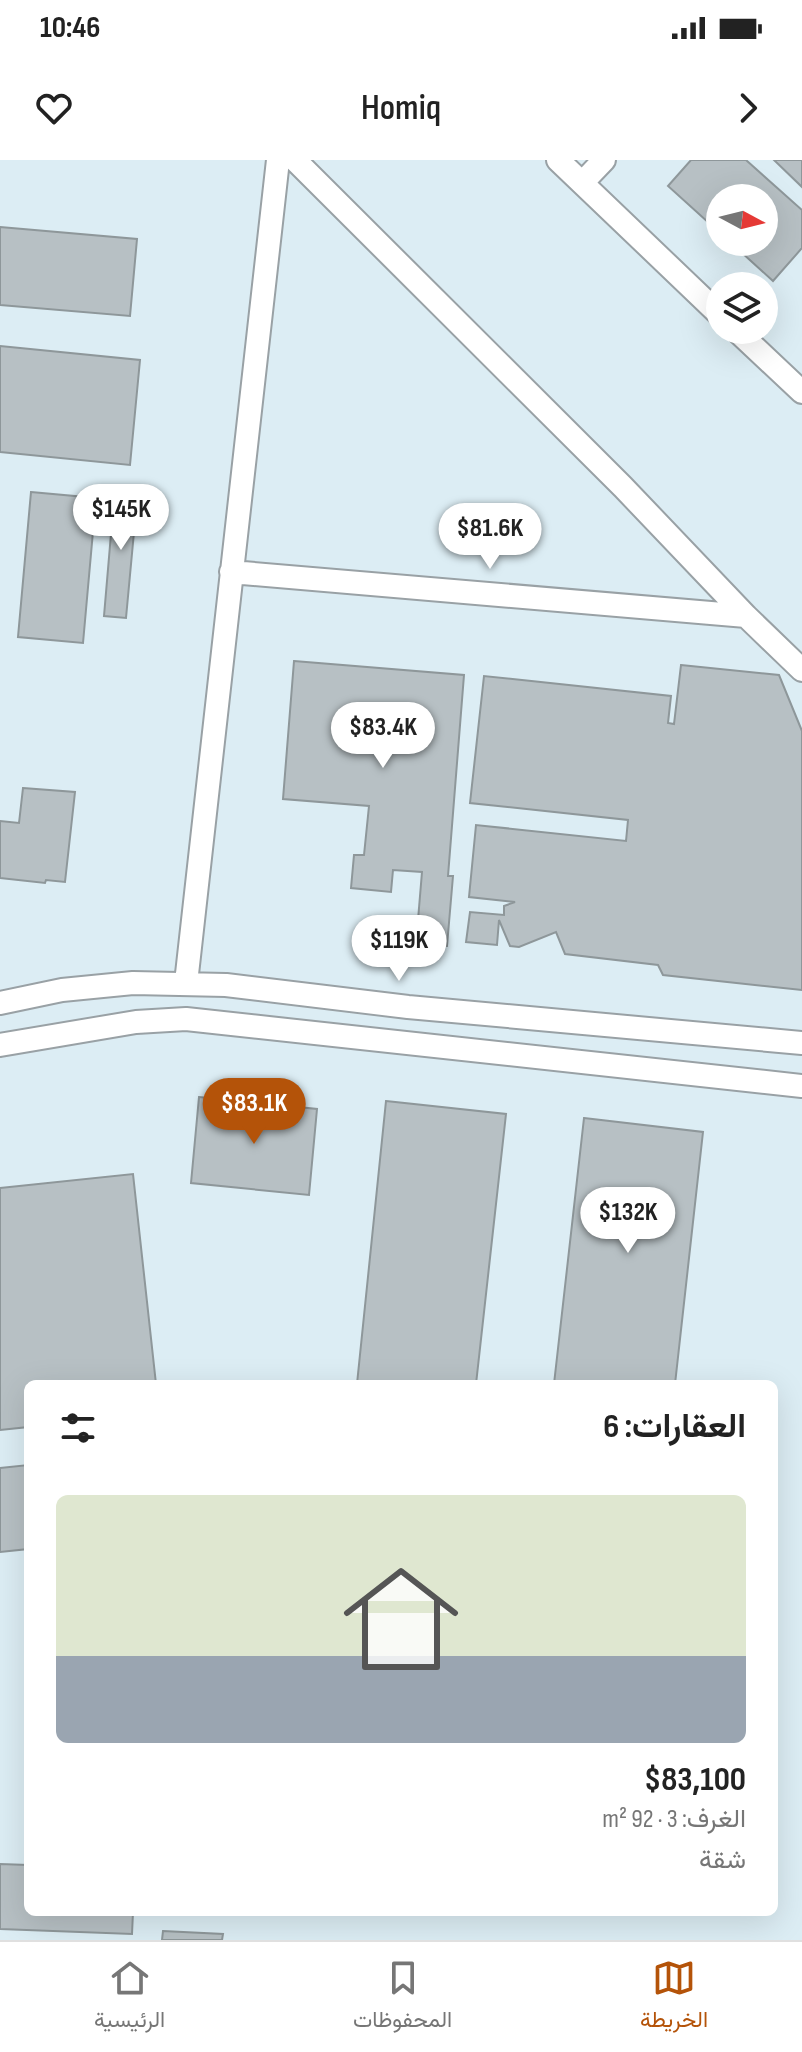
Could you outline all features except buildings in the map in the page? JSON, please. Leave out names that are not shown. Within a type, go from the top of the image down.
[{"type":"street","points":[[186,983],[278,160]]},
{"type":"street","points":[[295,160],[802,670]]},
{"type":"street","points":[[558,160],[706,302]]},
{"type":"street","points":[[582,183],[604,160]]},
{"type":"street","points":[[751,344],[802,392]]},
{"type":"street","points":[[231,572],[746,616]]},
{"type":"street","points":[[0,1003],[62,990],[133,983],[186,983],[802,1043]]},
{"type":"street","points":[[0,1045],[123,1024],[186,1019],[802,1086]]},
{"type":"shaded area","points":[[0,160],[802,160],[802,1940],[0,1940]]}]
